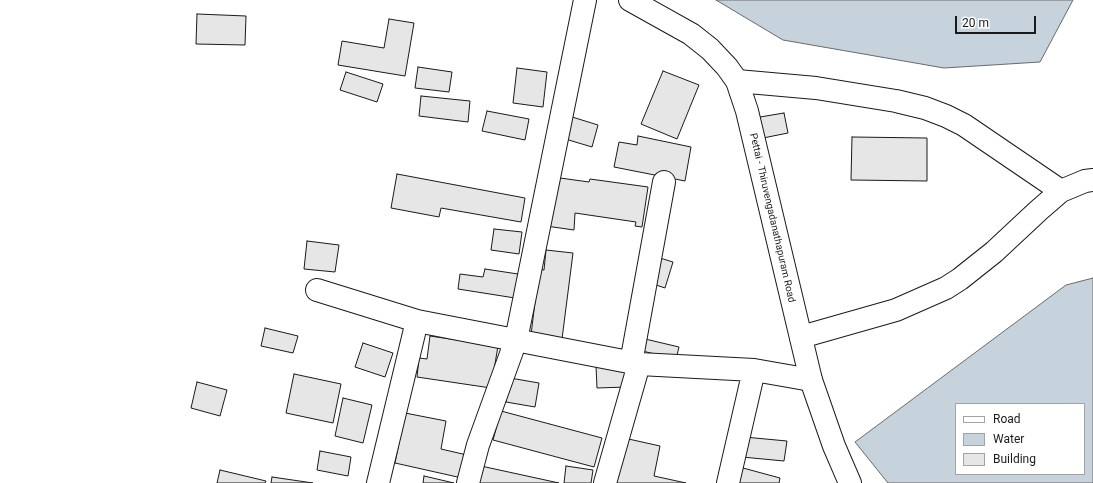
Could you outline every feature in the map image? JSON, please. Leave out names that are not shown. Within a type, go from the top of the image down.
[{"type":"street","points":[[468,483],[478,445],[516,340],[585,0]]},
{"type":"street","name":"Pettai - Thiruvengadanathapuram Road","points":[[630,0],[691,34],[715,54],[737,81],[747,111],[811,380],[834,446],[850,483]]},
{"type":"street","points":[[737,81],[816,88],[896,100],[925,108],[964,125],[1061,191]]},
{"type":"street","points":[[801,337],[896,310],[946,288],[994,252],[1061,191],[1093,180]]},
{"type":"street","points":[[605,483],[635,364],[664,182]]},
{"type":"street","points":[[316,290],[417,321],[635,364],[754,370],[811,380]]},
{"type":"street","points":[[378,483],[417,321]]},
{"type":"street","points":[[728,483],[754,370]]},
{"type":"water","points":[[716,0],[1073,0],[1040,62],[944,68],[783,40]]},
{"type":"water","points":[[1093,278],[1093,483],[888,483],[855,442],[1066,285]]},
{"type":"building","points":[[197,14],[246,16],[245,45],[196,44]]},
{"type":"building","points":[[389,19],[414,23],[405,76],[338,65],[342,41],[384,48]]},
{"type":"building","points":[[418,67],[452,72],[449,92],[415,88]]},
{"type":"building","points":[[517,68],[547,72],[543,107],[513,103]]},
{"type":"building","points":[[663,71],[699,85],[677,139],[641,124]]},
{"type":"building","points":[[346,72],[383,84],[377,102],[340,90]]},
{"type":"building","points":[[421,96],[470,101],[468,122],[419,116]]},
{"type":"building","points":[[487,111],[529,119],[525,140],[482,131]]},
{"type":"building","points":[[784,113],[788,133],[763,138],[760,117]]},
{"type":"building","points":[[569,116],[598,125],[592,147],[562,138]]},
{"type":"building","points":[[638,136],[691,147],[685,181],[614,167],[619,142],[637,145]]},
{"type":"building","points":[[852,137],[927,138],[927,181],[851,180]]},
{"type":"building","points":[[397,174],[525,198],[521,222],[441,208],[439,217],[391,208]]},
{"type":"building","points":[[553,177],[589,182],[590,179],[648,187],[642,227],[635,226],[636,222],[575,213],[574,230],[546,226]]},
{"type":"building","points":[[494,229],[522,232],[519,254],[491,250]]},
{"type":"building","points":[[307,241],[339,245],[335,272],[304,269]]},
{"type":"building","points":[[546,250],[573,253],[562,339],[531,335],[539,269],[544,270]]},
{"type":"building","points":[[660,258],[673,262],[665,288],[653,284]]},
{"type":"building","points":[[485,269],[518,274],[515,298],[458,289],[460,274],[483,277]]},
{"type":"building","points":[[265,328],[298,336],[293,353],[261,346]]},
{"type":"building","points":[[430,336],[498,346],[491,388],[417,377],[419,358],[427,359]]},
{"type":"building","points":[[641,338],[679,347],[676,359],[638,350]]},
{"type":"building","points":[[363,343],[393,353],[385,377],[355,367]]},
{"type":"building","points":[[627,364],[627,387],[597,388],[596,366]]},
{"type":"building","points":[[294,374],[341,384],[333,423],[286,413]]},
{"type":"building","points":[[510,378],[539,383],[535,407],[506,402]]},
{"type":"building","points":[[197,382],[227,390],[220,416],[191,408]]},
{"type":"building","points":[[343,398],[372,405],[363,443],[335,436]]},
{"type":"building","points":[[501,411],[602,438],[594,467],[493,440]]},
{"type":"building","points":[[405,413],[446,421],[441,449],[467,455],[462,478],[395,463]]},
{"type":"building","points":[[744,437],[787,441],[784,461],[742,457]]},
{"type":"building","points":[[624,438],[660,446],[654,476],[686,483],[613,483]]},
{"type":"building","points":[[320,451],[351,457],[348,476],[317,470]]},
{"type":"building","points":[[481,466],[559,483],[477,483]]},
{"type":"building","points":[[566,466],[593,470],[591,483],[564,483]]},
{"type":"building","points":[[743,468],[780,478],[779,483],[738,483]]},
{"type":"building","points":[[220,470],[266,481],[265,483],[217,483]]},
{"type":"building","points":[[424,476],[454,483],[423,483]]},
{"type":"building","points":[[272,477],[313,483],[271,483]]}]
